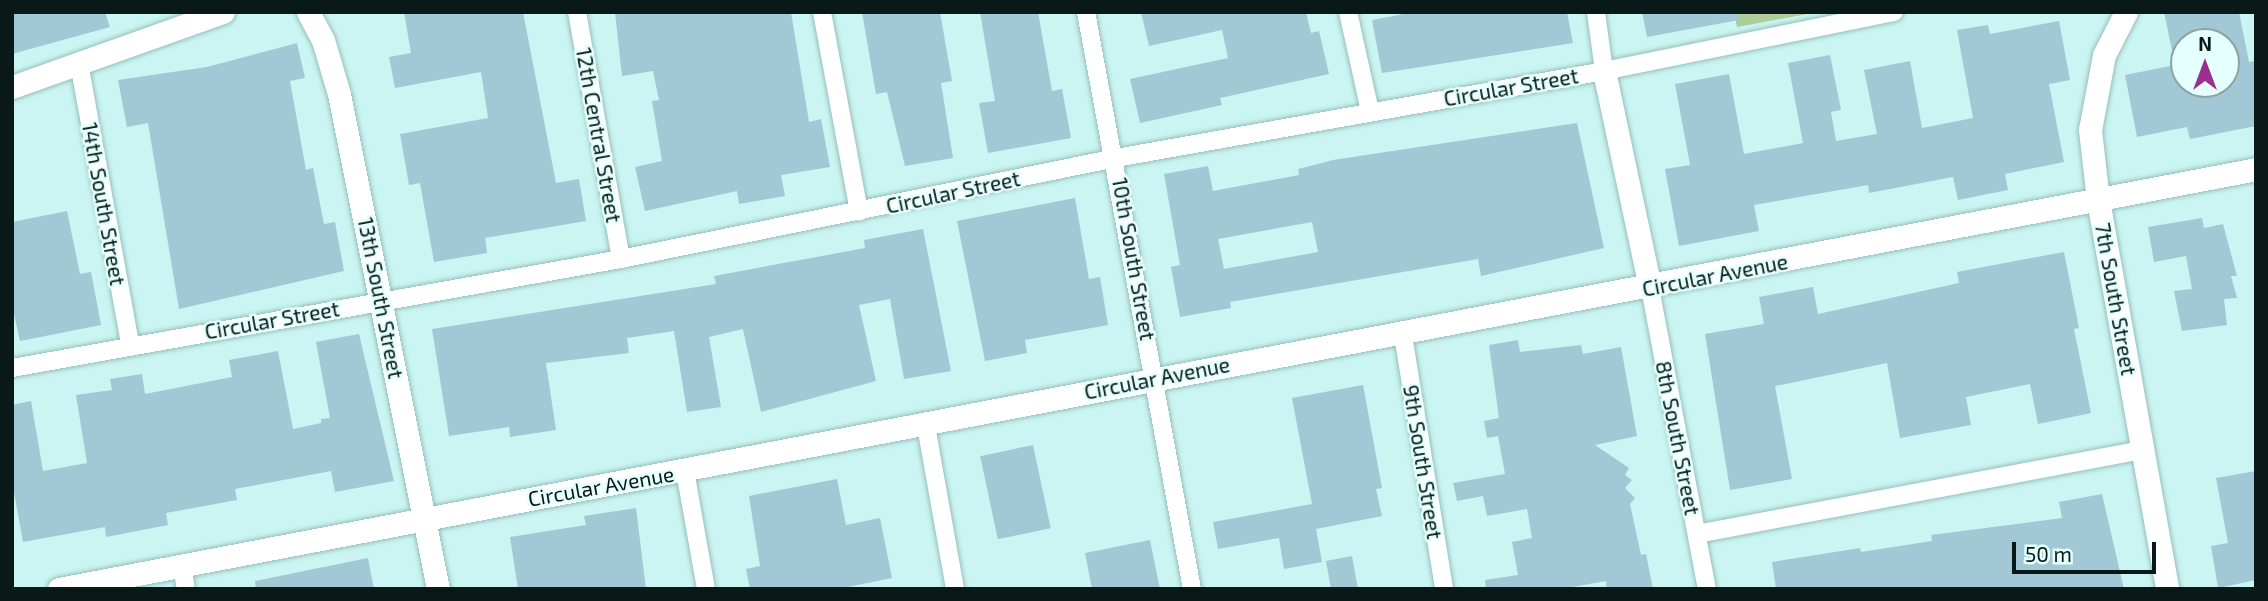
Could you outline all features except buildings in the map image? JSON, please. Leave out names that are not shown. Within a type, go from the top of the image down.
[{"type":"street","points":[[12,87],[223,12]]},
{"type":"street","name":"13th South Street","points":[[308,12],[323,40],[335,83],[382,301],[438,589]]},
{"type":"street","name":"12th Central Street","points":[[577,12],[621,259]]},
{"type":"street","points":[[822,12],[859,212]]},
{"type":"street","name":"10th South Street","points":[[1086,12],[1116,158],[1192,589]]},
{"type":"street","points":[[1348,12],[1370,111]]},
{"type":"street","points":[[1596,12],[1604,71],[1650,288]]},
{"type":"street","name":"Circular Street","points":[[12,368],[621,259],[1116,158],[1604,71],[1894,12]]},
{"type":"street","name":"7th South Street","points":[[2126,12],[2104,55],[2090,130],[2098,200],[2167,589]]},
{"type":"street","name":"14th South Street","points":[[79,63],[130,345]]},
{"type":"street","name":"Circular Avenue","points":[[59,589],[425,517],[926,426],[1156,376],[1403,335],[2256,169]]},
{"type":"street","name":"8th South Street","points":[[1650,288],[1707,589]]},
{"type":"street","name":"9th South Street","points":[[1403,335],[1444,589]]},
{"type":"street","points":[[926,426],[956,589]]},
{"type":"street","points":[[1697,534],[2143,450]]},
{"type":"street","points":[[685,471],[706,589]]},
{"type":"street","points":[[182,565],[186,589]]},
{"type":"green space","points":[[1734,12],[1818,12],[1737,27]]}]
